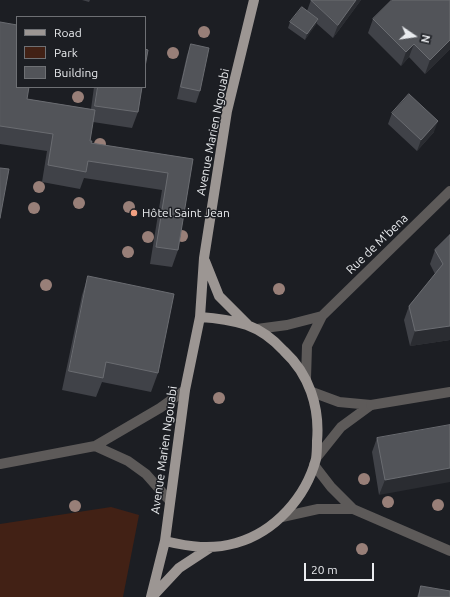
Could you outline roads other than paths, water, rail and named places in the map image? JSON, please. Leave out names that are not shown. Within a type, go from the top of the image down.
[{"type":"main road","name":"Avenue Marien Ngouabi","points":[[151,597],[165,541],[169,500],[185,390],[200,317],[204,258],[227,111],[254,0]]},
{"type":"main road","points":[[165,541],[188,546],[211,547],[237,542],[261,533],[282,517],[301,493],[315,461],[319,424],[312,392],[306,378],[293,358],[276,342],[252,327],[219,296],[204,258]]},
{"type":"main road","points":[[200,317],[224,319],[252,327]]},
{"type":"main road","points":[[151,597],[179,568],[211,547]]},
{"type":"street","name":"Rue de M'bena","points":[[306,378],[307,346],[322,316],[450,191]]},
{"type":"street","name":"Rue de M'bena","points":[[252,327],[287,325],[322,316]]},
{"type":"street","points":[[0,464],[95,446],[160,408],[185,390]]},
{"type":"street","points":[[312,392],[339,402],[371,405],[450,392]]},
{"type":"street","points":[[371,405],[341,427],[315,461],[331,487],[354,509],[450,551]]},
{"type":"street","points":[[95,446],[128,461],[146,474],[169,500]]},
{"type":"street","points":[[282,517],[318,509],[354,509]]},
{"type":"place","name":"Hôtel Saint Jean","points":[[134,213]]}]
